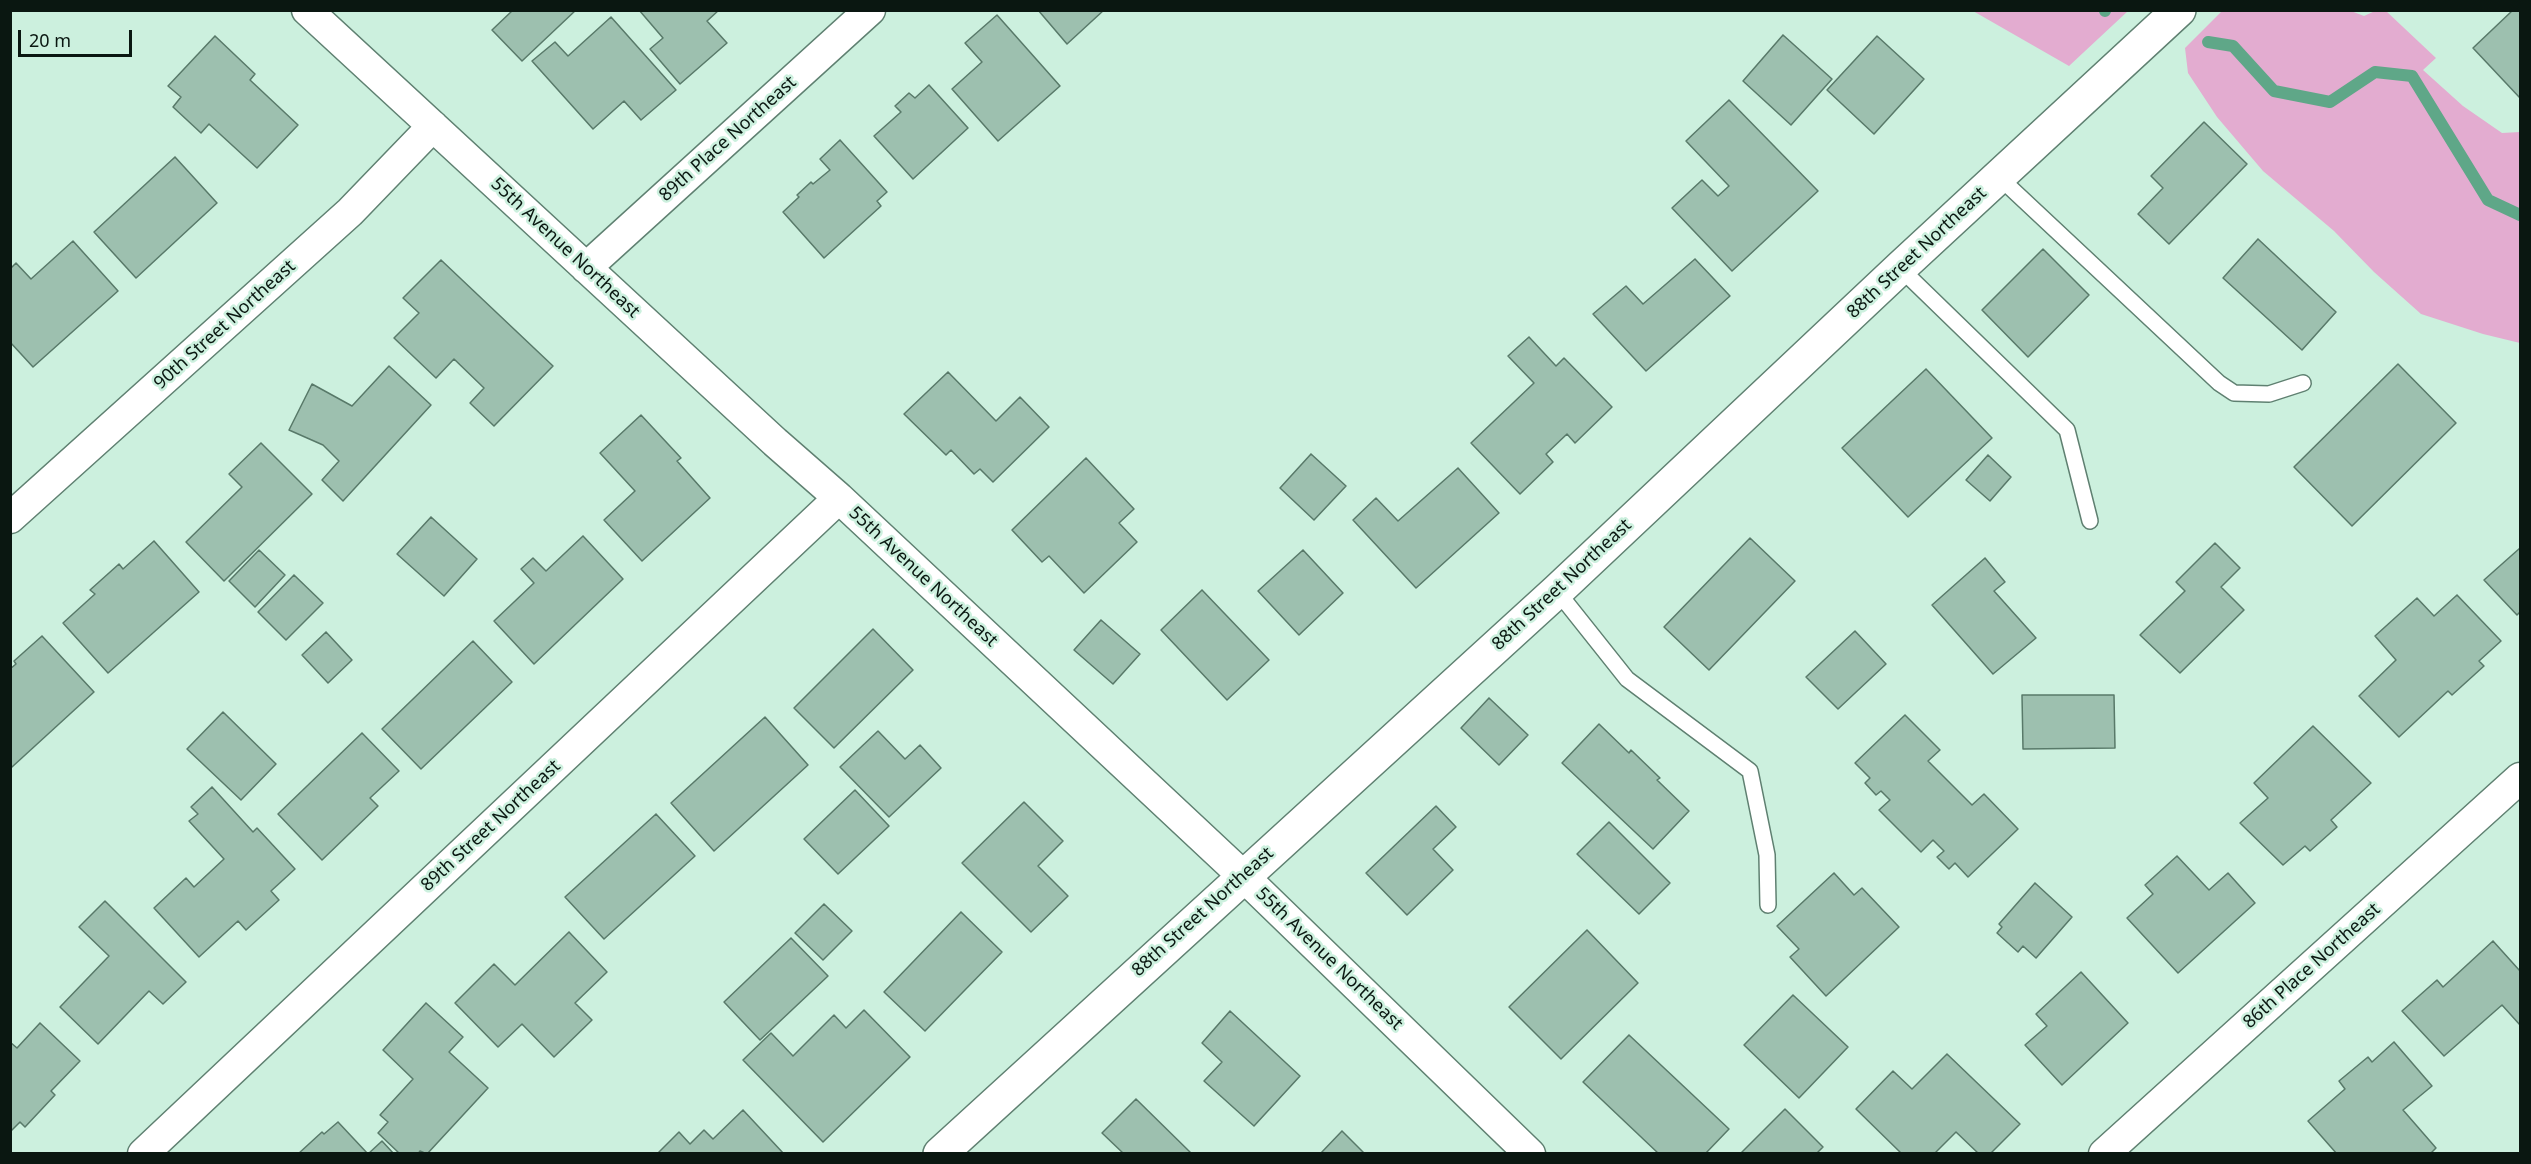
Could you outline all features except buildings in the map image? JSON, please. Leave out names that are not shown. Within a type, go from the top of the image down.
[{"type":"main road","name":"88th Street Northeast","points":[[940,1154],[1242,875],[1557,591],[1900,268],[2179,10]]},
{"type":"street","name":"55th Avenue Northeast","points":[[307,10],[839,498],[1242,875],[1530,1154]]},
{"type":"street","name":"89th Place Northeast","points":[[586,268],[870,10]]},
{"type":"street","name":"90th Street Northeast","points":[[10,518],[350,212],[433,126]]},
{"type":"street","name":"89th Street Northeast","points":[[143,1154],[839,498]]},
{"type":"street","name":"86th Place Northeast","points":[[2104,1154],[2520,778]]},
{"type":"lane","points":[[1999,177],[2219,383],[2234,393],[2269,394],[2302,383]]},
{"type":"lane","points":[[1900,268],[2067,430],[2090,521]]},
{"type":"lane","points":[[1557,591],[1627,680],[1750,771],[1767,855],[1768,905]]},
{"type":"shaded area","points":[[1973,11],[2128,11],[2069,66]]},
{"type":"shaded area","points":[[2222,11],[2351,11],[2364,16],[2375,11],[2386,11],[2436,58],[2423,70],[2463,106],[2502,133],[2520,132],[2520,343],[2421,314],[2374,272],[2334,231],[2263,171],[2217,117],[2188,73],[2185,48]]},
{"type":"waterway","points":[[2208,42],[2233,46],[2274,91],[2330,102],[2375,72],[2412,76],[2488,200],[2520,215]]}]
